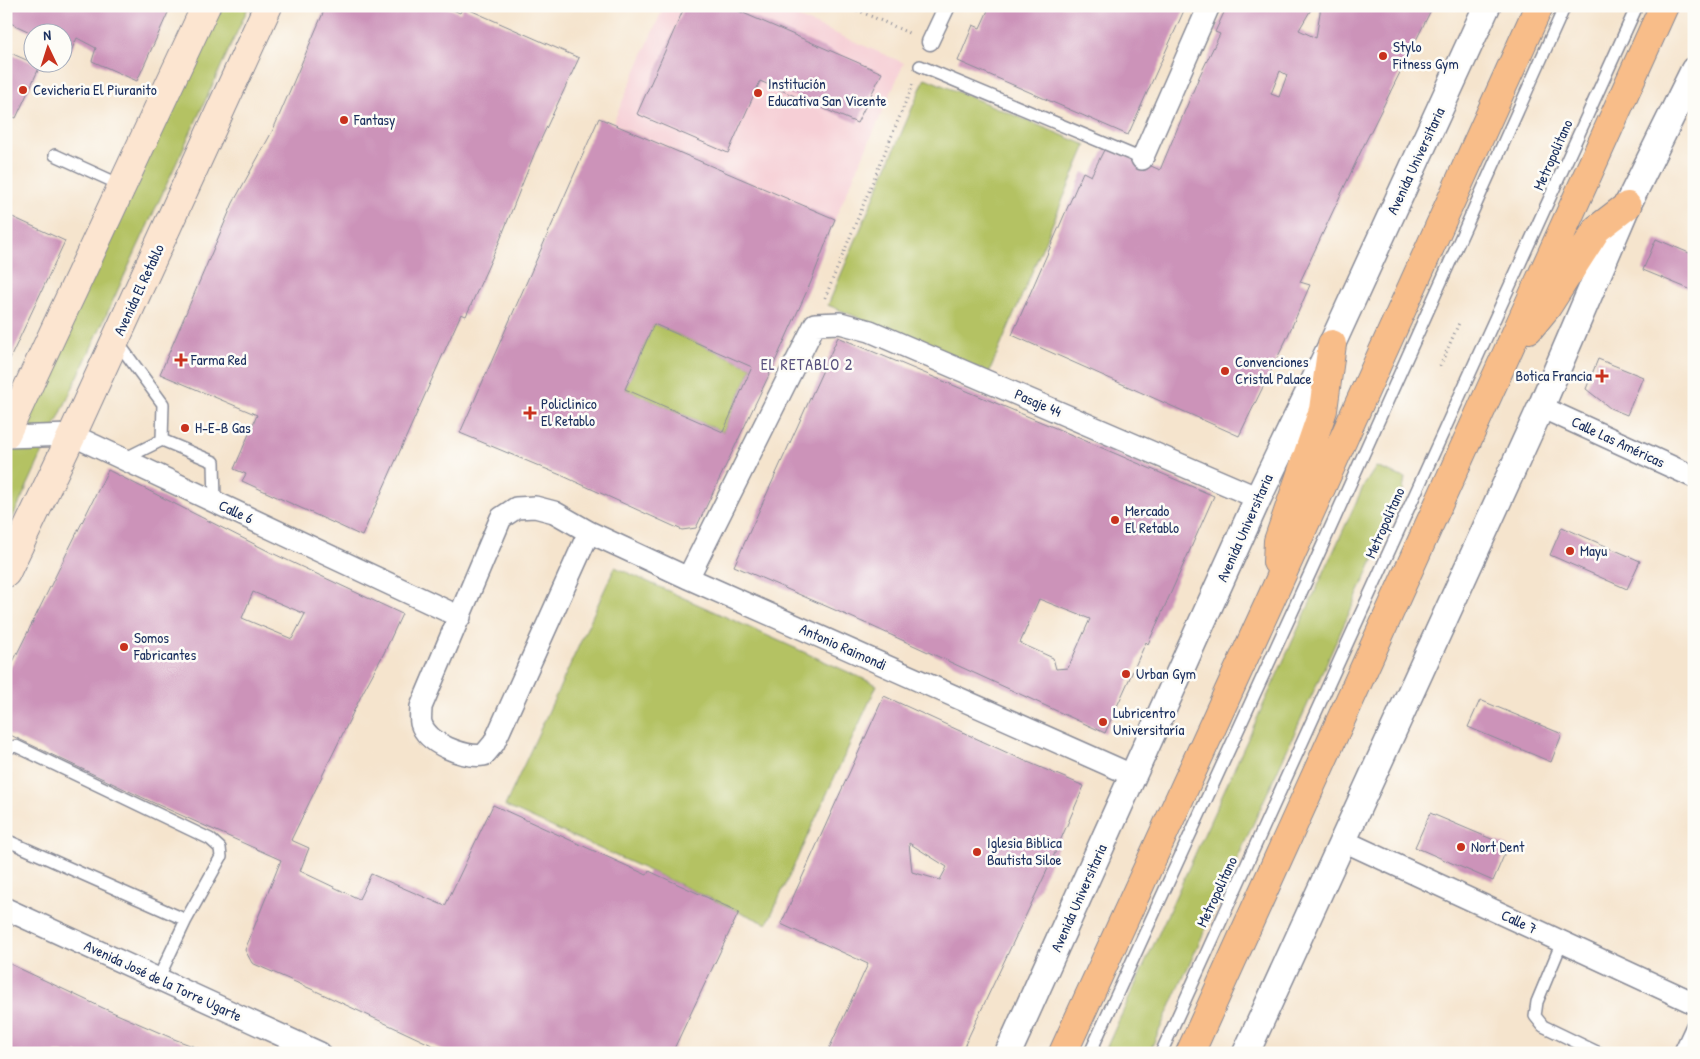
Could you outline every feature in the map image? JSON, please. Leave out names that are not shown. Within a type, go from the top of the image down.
[{"type":"main road","points":[[6,435],[206,6]]},
{"type":"main road","name":"Avenida El Retablo","points":[[6,573],[116,340],[268,6]]},
{"type":"main road","points":[[1063,1053],[1539,6]]},
{"type":"main road","points":[[1190,1053],[1664,6]]},
{"type":"main road","points":[[1502,361],[1547,306],[1597,229],[1627,206]]},
{"type":"main road","points":[[1275,590],[1278,541],[1323,410],[1332,344]]},
{"type":"street","points":[[930,42],[947,6]]},
{"type":"street","points":[[1142,159],[1209,6]]},
{"type":"street","name":"Avenida Universitaria","points":[[1008,1053],[1258,498],[1332,344],[1487,6]]},
{"type":"street","points":[[1246,1053],[1541,407],[1627,206],[1694,70]]},
{"type":"street","name":"Pasaje 44","points":[[815,324],[840,323],[870,331],[1258,498]]},
{"type":"street","points":[[688,578],[815,324]]},
{"type":"street","name":"Calle Las Américas","points":[[1541,407],[1694,477]]},
{"type":"street","name":"Calle 6","points":[[6,435],[72,435],[460,618]]},
{"type":"street","name":"Antonio Raimondi","points":[[589,532],[494,743],[484,756],[473,757],[430,738],[421,723],[422,707],[502,518],[516,508],[535,507],[554,512],[589,532],[688,578],[1134,776]]},
{"type":"street","name":"Calle 7","points":[[1344,841],[1694,1003]]},
{"type":"street","name":"Avenida José de la Torre Ugarte","points":[[6,909],[320,1053]]},
{"type":"lane","points":[[1090,1053],[1565,6]]},
{"type":"lane","name":"Metropolitano","points":[[1161,1053],[1637,6]]},
{"type":"lane","points":[[920,66],[1142,159]]},
{"type":"lane","points":[[55,155],[123,186]]},
{"type":"lane","points":[[116,340],[164,404],[162,440]]},
{"type":"lane","points":[[124,459],[162,440],[214,462],[215,502]]},
{"type":"lane","points":[[6,748],[16,746],[210,839],[220,848],[221,856],[186,920],[158,979]]},
{"type":"lane","points":[[6,840],[186,920]]},
{"type":"lane","points":[[1562,942],[1537,1002],[1535,1016],[1543,1026],[1599,1053]]},
{"type":"lane","points":[[1679,1053],[1694,1021]]},
{"type":"path","points":[[848,6],[930,42]]},
{"type":"path","points":[[815,324],[920,66]]},
{"type":"path","points":[[1440,366],[1459,323]]},
{"type":"shaded area","name":"Institución Educativa San Vicente","points":[[664,6],[772,6],[904,63],[835,219],[613,123]]},
{"type":"green space","points":[[215,6],[249,6],[6,532],[6,461]]},
{"type":"green space","points":[[925,78],[1086,145],[989,373],[828,305]]},
{"type":"green space","points":[[654,324],[752,367],[723,432],[625,389]]},
{"type":"green space","points":[[1376,467],[1405,478],[1402,497],[1149,1053],[1104,1053],[1363,487]]},
{"type":"green space","points":[[615,567],[877,685],[767,924],[505,806]]},
{"type":"building","points":[[6,6],[171,6],[137,81],[92,61],[96,48],[77,38],[72,49],[72,22],[22,22],[22,28],[6,21]]},
{"type":"building","points":[[326,6],[444,6],[460,13],[463,7],[579,58],[535,152],[500,240],[466,316],[461,314],[362,536],[242,481],[246,474],[234,469],[257,415],[160,374],[233,203],[273,130]]},
{"type":"building","points":[[685,6],[727,6],[882,73],[857,123],[760,81],[728,153],[637,114]]},
{"type":"building","points":[[990,6],[1186,6],[1128,135],[958,61],[973,25],[980,28]]},
{"type":"building","points":[[1227,6],[1313,6],[1299,30],[1316,38],[1321,6],[1433,6],[1362,149],[1300,282],[1310,285],[1286,340],[1239,436],[1012,335],[1083,172],[1091,176],[1106,146],[1160,170],[1199,77],[1220,34],[1215,32]],"holes":[[[1280,71],[1287,75],[1279,97],[1271,94]]]},
{"type":"building","points":[[6,51],[22,58],[22,72],[37,72],[16,118],[6,114]]},
{"type":"building","points":[[599,118],[835,219],[811,282],[696,528],[682,530],[563,476],[460,433]],"holes":[[[654,324],[752,367],[723,432],[625,389]]]},
{"type":"building","points":[[6,214],[65,241],[6,367]]},
{"type":"building","points":[[1656,239],[1694,255],[1694,291],[1643,270]]},
{"type":"building","points":[[838,337],[1214,496],[1148,644],[1146,642],[1105,733],[867,624],[734,566]],"holes":[[[1039,599],[1090,619],[1068,668],[1056,669],[1053,658],[1020,643]]]},
{"type":"building","points":[[1598,359],[1643,377],[1627,415],[1610,408],[1586,389]]},
{"type":"building","points":[[108,470],[272,553],[402,614],[291,840],[309,848],[300,871],[359,899],[371,874],[445,906],[493,805],[647,875],[649,871],[739,912],[672,1053],[449,1053],[252,963],[245,950],[281,860],[6,733],[6,676]],"holes":[[[253,592],[305,614],[292,639],[242,618]]]},
{"type":"building","points":[[1562,527],[1640,561],[1627,589],[1550,555]]},
{"type":"building","points":[[884,696],[1084,786],[1051,862],[961,1053],[827,1053],[868,964],[781,924]],"holes":[[[909,843],[947,867],[940,880],[912,872]]]},
{"type":"building","points":[[1480,700],[1562,734],[1551,762],[1468,727]]},
{"type":"building","name":"Nort Dent","points":[[1430,813],[1508,846],[1493,881],[1415,847]]},
{"type":"building","points":[[6,962],[103,1008],[211,1053],[6,1053]]},
{"type":"place","name":"Stylo Fitness Gym","points":[[1383,56]]},
{"type":"place","name":"Cevicheria El Piuranito","points":[[23,90]]},
{"type":"place","name":"Institución Educativa San Vicente","points":[[758,93]]},
{"type":"place","name":"Fantasy","points":[[344,120]]},
{"type":"place","name":"Farma Red","points":[[181,360]]},
{"type":"place","name":"Convenciones Cristal Palace","points":[[1225,371]]},
{"type":"place","name":"Botica Francia","points":[[1602,376]]},
{"type":"place","name":"Policlinico El Retablo","points":[[530,413]]},
{"type":"place","name":"H-E-B Gas","points":[[185,428]]},
{"type":"place","name":"Mercado El Retablo","points":[[1115,520]]},
{"type":"place","name":"Mayu","points":[[1570,551]]},
{"type":"place","name":"Somos Fabricantes","points":[[124,647]]},
{"type":"place","name":"Urban Gym","points":[[1126,674]]},
{"type":"place","name":"Lubricentro Universitaría","points":[[1103,722]]},
{"type":"place","name":"Nort Dent","points":[[1461,847]]},
{"type":"place","name":"Iglesia Biblica Bautista Siloe","points":[[977,852]]},
{"type":"district","name":"EL RETABLO 2","points":[[807,364]]}]
